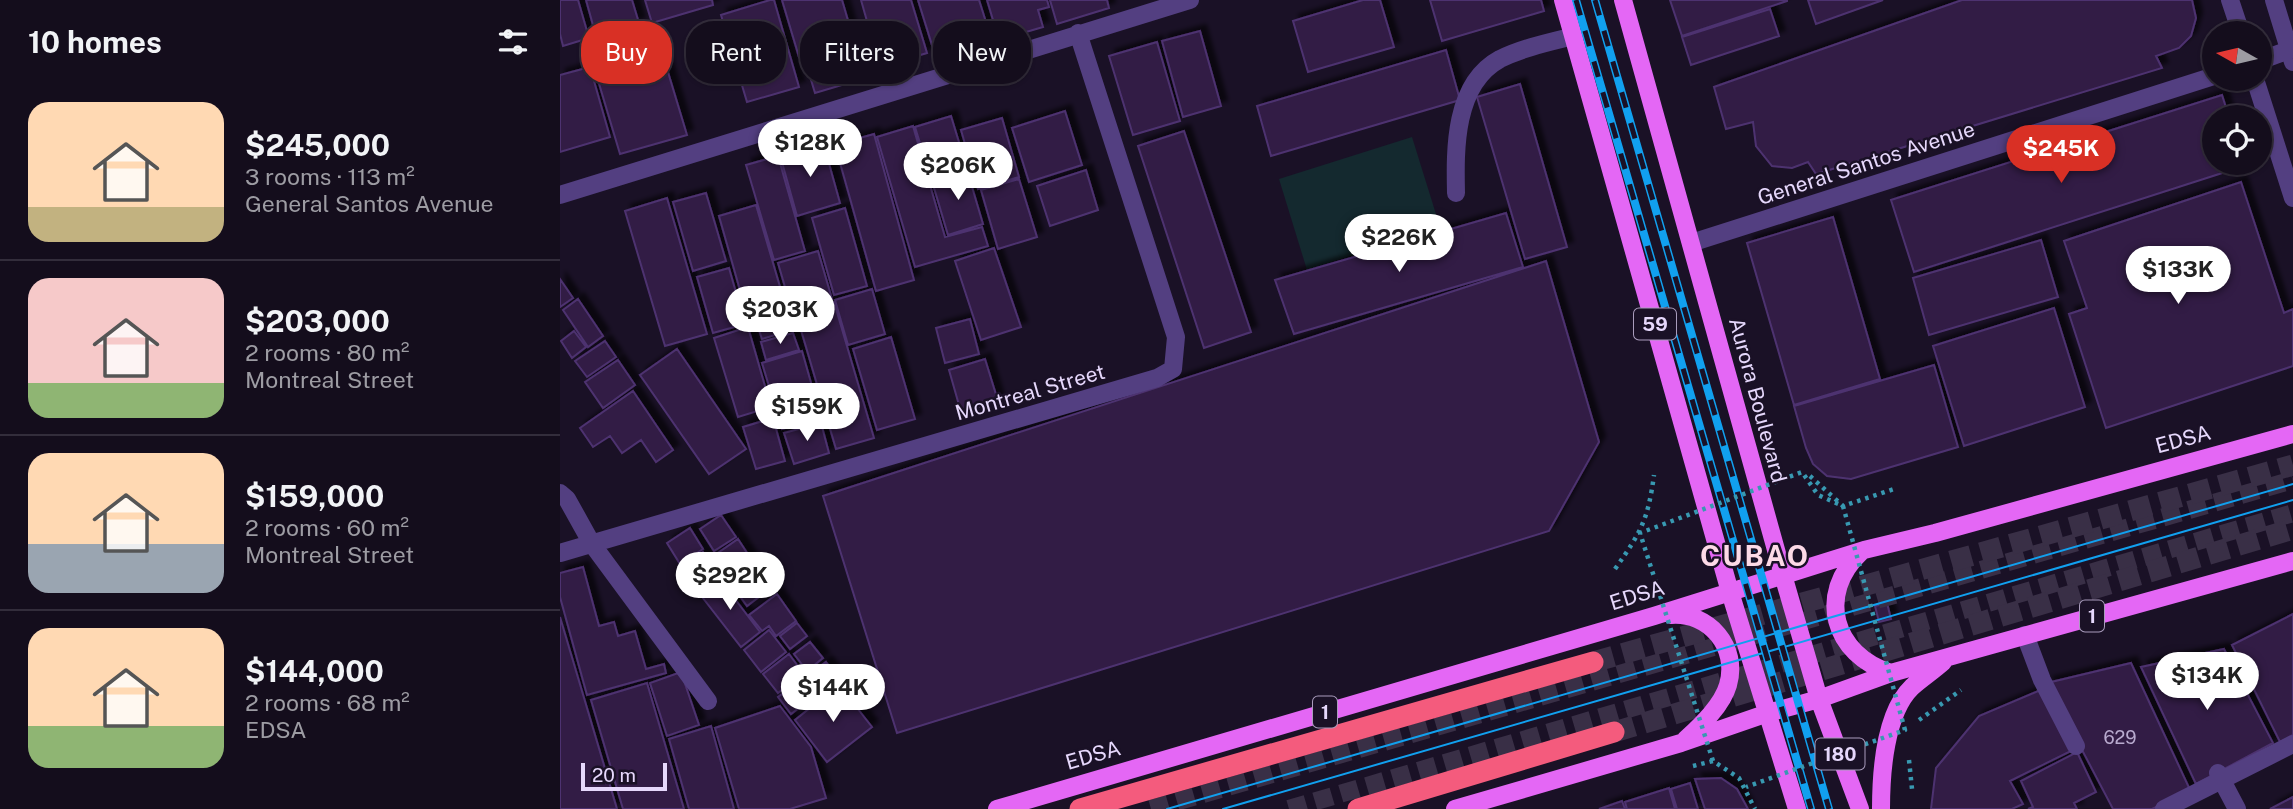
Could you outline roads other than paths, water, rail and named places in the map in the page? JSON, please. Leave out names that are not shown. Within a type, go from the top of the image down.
[{"type":"highway","name":"1","points":[[1080,809],[1593,662]]},
{"type":"highway","points":[[1358,809],[1614,732]]},
{"type":"main road","name":"59","points":[[1563,0],[1730,592],[1768,713]]},
{"type":"main road","name":"Aurora Boulevard","points":[[1623,0],[1819,699],[1860,809]]},
{"type":"main road","name":"EDSA","points":[[997,809],[1654,616],[1864,550],[1935,533],[2293,434]]},
{"type":"main road","points":[[1864,550],[1851,562],[1842,577],[1836,594],[1835,611],[1839,629],[1847,645],[1859,658],[1891,673]]},
{"type":"main road","name":"1","points":[[1455,809],[1681,743],[1891,673],[2293,561]]},
{"type":"main road","points":[[1654,616],[1682,614],[1702,620],[1717,631],[1727,650],[1730,672],[1728,687],[1704,721],[1681,743]]},
{"type":"main road","points":[[1881,809],[1886,747],[1895,713],[1910,688],[1949,657]]},
{"type":"main road","name":"180","points":[[1768,713],[1797,809]]},
{"type":"street","points":[[560,195],[1190,0]]},
{"type":"street","points":[[2231,0],[2237,21]]},
{"type":"street","points":[[2272,59],[2291,56],[2274,0]]},
{"type":"street","name":"Montreal Street","points":[[560,553],[1157,378],[1173,369],[1176,337],[1078,33]]},
{"type":"street","points":[[1455,193],[1455,143],[1458,122],[1476,82],[1499,60],[1574,36]]},
{"type":"street","name":"General Santos Avenue","points":[[1691,243],[2202,80]]},
{"type":"street","points":[[2259,91],[2293,198]]},
{"type":"street","points":[[560,494],[567,499],[592,544],[708,701]]},
{"type":"street","points":[[2025,635],[2042,680],[2076,746]]},
{"type":"street","points":[[2164,809],[2220,777],[2293,744]]},
{"type":"street","points":[[2220,777],[2237,809]]},
{"type":"tunnel","points":[[1593,662],[2293,465]]},
{"type":"tunnel","points":[[1151,809],[2293,480]]},
{"type":"tunnel","points":[[1289,809],[2293,513]]},
{"type":"tunnel","points":[[1614,732],[2293,529]]},
{"type":"tram line","points":[[1167,809],[2293,484]]},
{"type":"tram line","points":[[1223,809],[2293,500]]},
{"type":"railway","points":[[1576,0],[1811,809]]},
{"type":"railway","points":[[1595,0],[1829,809]]},
{"type":"district","name":"CUBAO","points":[[1755,555]]}]
